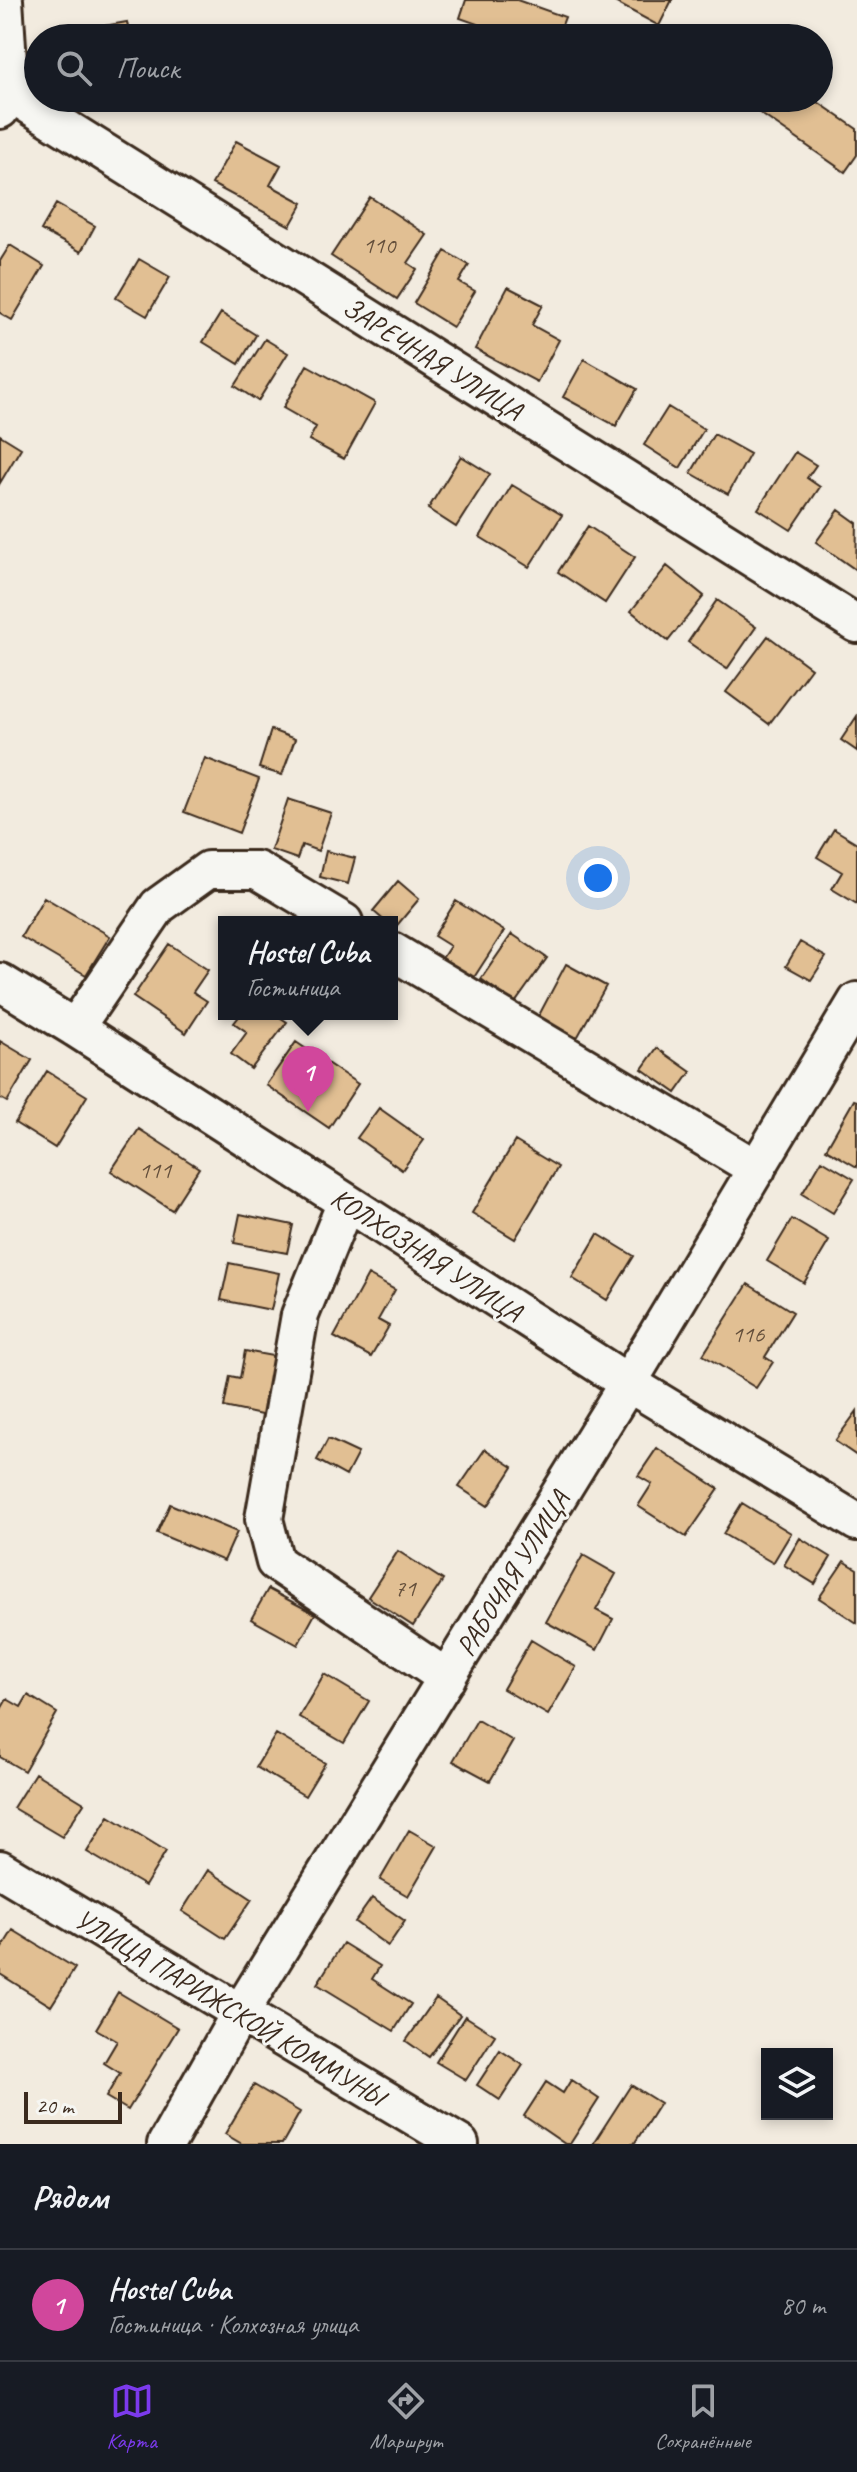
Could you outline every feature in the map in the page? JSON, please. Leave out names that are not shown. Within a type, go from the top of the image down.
[{"type":"street","points":[[4,0],[5,101]]},
{"type":"street","name":"ЗАРЕЧНАЯ УЛИЦА","points":[[5,101],[857,624]]},
{"type":"street","points":[[75,1028],[158,906],[208,870],[257,870],[334,916]]},
{"type":"street","points":[[398,955],[757,1169]]},
{"type":"street","name":"КОЛХОЗНАЯ УЛИЦА","points":[[0,982],[628,1383],[857,1522]]},
{"type":"street","name":"РАБОЧАЯ УЛИЦА","points":[[166,2144],[240,2013],[628,1383],[857,1001]]},
{"type":"street","points":[[346,1202],[300,1315],[264,1519],[275,1562],[447,1678]]},
{"type":"street","name":"УЛИЦА ПАРИЖСКОЙ КОММУНЫ","points":[[0,1869],[460,2144]]},
{"type":"building","points":[[466,0],[517,0],[565,17],[562,24],[477,24],[460,18]]},
{"type":"building","points":[[611,0],[672,0],[660,24]]},
{"type":"building","points":[[758,112],[832,112],[857,129],[857,155],[845,172]]},
{"type":"building","points":[[236,141],[281,165],[270,185],[303,203],[290,226],[212,184]]},
{"type":"building","points":[[370,197],[427,235],[408,263],[417,269],[397,299],[331,256]]},
{"type":"building","points":[[56,204],[95,226],[81,252],[41,230]]},
{"type":"building","points":[[10,245],[44,266],[12,320],[0,313],[0,261]]},
{"type":"building","points":[[445,251],[469,265],[459,282],[475,291],[453,327],[414,303]]},
{"type":"building","points":[[139,259],[170,277],[147,316],[116,298]]},
{"type":"building","points":[[508,287],[543,305],[532,325],[559,340],[537,382],[475,349]]},
{"type":"building","points":[[221,313],[256,335],[239,364],[203,342]]},
{"type":"building","points":[[265,339],[288,353],[258,401],[235,386]]},
{"type":"building","points":[[584,359],[637,389],[616,426],[563,397]]},
{"type":"building","points":[[307,365],[375,403],[344,459],[309,440],[316,427],[283,408]]},
{"type":"building","points":[[668,407],[704,429],[680,468],[644,445]]},
{"type":"building","points":[[714,434],[750,454],[728,494],[691,473]]},
{"type":"building","points":[[0,435],[21,448],[0,483]]},
{"type":"building","points":[[795,452],[816,465],[807,478],[820,487],[791,530],[758,509]]},
{"type":"building","points":[[461,456],[490,474],[456,527],[428,509]]},
{"type":"building","points":[[512,485],[562,515],[529,567],[480,537]]},
{"type":"building","points":[[839,510],[857,523],[856,570],[816,542]]},
{"type":"building","points":[[588,526],[635,557],[605,603],[558,572]]},
{"type":"building","points":[[667,566],[704,596],[668,641],[631,611]]},
{"type":"building","points":[[717,600],[756,627],[727,669],[688,642]]},
{"type":"building","points":[[768,636],[811,668],[769,724],[726,692]]},
{"type":"building","points":[[857,716],[857,751],[841,740]]},
{"type":"building","points":[[271,730],[295,739],[282,775],[259,768]]},
{"type":"building","points":[[205,758],[259,779],[239,833],[184,812]]},
{"type":"building","points":[[288,799],[331,813],[318,851],[302,845],[297,859],[271,850]]},
{"type":"building","points":[[834,829],[857,843],[857,904],[832,889],[842,872],[817,857]]},
{"type":"building","points":[[326,851],[355,858],[348,884],[320,877]]},
{"type":"building","points":[[398,881],[419,899],[398,924],[398,916],[379,916],[373,911]]},
{"type":"building","points":[[44,897],[110,936],[86,975],[21,937]]},
{"type":"building","points":[[456,901],[504,931],[473,979],[441,960],[450,946],[434,936]]},
{"type":"building","points":[[512,934],[547,958],[515,1003],[481,979]]},
{"type":"building","points":[[800,942],[826,957],[811,980],[786,966]]},
{"type":"building","points":[[169,944],[208,970],[193,992],[207,1001],[186,1033],[133,997]]},
{"type":"building","points":[[566,964],[606,986],[577,1038],[538,1017]]},
{"type":"building","points":[[236,1020],[287,1022],[251,1069],[231,1054],[247,1032],[234,1023]]},
{"type":"building","points":[[0,1041],[32,1060],[7,1102],[0,1098]]},
{"type":"building","points":[[296,1042],[358,1084],[329,1128],[266,1085]]},
{"type":"building","points":[[657,1048],[691,1072],[676,1093],[642,1069]]},
{"type":"building","points":[[47,1071],[87,1096],[55,1148],[15,1123]]},
{"type":"building","points":[[854,1100],[857,1101],[857,1167],[826,1149]]},
{"type":"building","points":[[379,1108],[424,1140],[402,1170],[357,1138]]},
{"type":"building","points":[[139,1129],[199,1168],[172,1210],[111,1171]]},
{"type":"building","points":[[515,1141],[558,1167],[515,1239],[472,1213]]},
{"type":"building","points":[[822,1160],[854,1179],[833,1213],[802,1194]]},
{"type":"building","points":[[240,1214],[293,1225],[287,1253],[234,1243]]},
{"type":"building","points":[[792,1219],[829,1241],[804,1283],[767,1261]]},
{"type":"building","points":[[598,1234],[634,1256],[607,1300],[572,1278]]},
{"type":"building","points":[[229,1263],[279,1273],[271,1310],[221,1300]]},
{"type":"building","points":[[368,1275],[395,1290],[378,1320],[389,1326],[371,1357],[334,1337]]},
{"type":"building","points":[[748,1284],[793,1312],[765,1357],[773,1362],[756,1388],[703,1355]]},
{"type":"building","points":[[245,1351],[278,1357],[266,1416],[224,1407],[230,1376],[240,1378]]},
{"type":"building","points":[[857,1411],[857,1456],[835,1441]]},
{"type":"building","points":[[328,1439],[358,1453],[346,1476],[317,1460]]},
{"type":"building","points":[[657,1448],[719,1489],[686,1537],[638,1506],[652,1484],[638,1476]]},
{"type":"building","points":[[485,1449],[513,1467],[488,1506],[459,1487]]},
{"type":"building","points":[[742,1503],[791,1533],[773,1563],[723,1534]]},
{"type":"building","points":[[170,1504],[237,1532],[224,1561],[157,1533]]},
{"type":"building","points":[[800,1538],[831,1557],[815,1584],[784,1565]]},
{"type":"building","points":[[398,1551],[443,1580],[413,1626],[368,1597]]},
{"type":"building","points":[[583,1555],[616,1574],[596,1610],[613,1619],[597,1650],[546,1622]]},
{"type":"building","points":[[844,1561],[857,1569],[857,1623],[819,1598]]},
{"type":"building","points":[[268,1589],[315,1614],[298,1645],[251,1619]]},
{"type":"building","points":[[531,1640],[576,1667],[548,1715],[503,1689]]},
{"type":"building","points":[[324,1674],[369,1701],[344,1743],[299,1717]]},
{"type":"building","points":[[28,1695],[57,1713],[24,1771],[0,1757],[0,1711],[7,1699],[21,1707]]},
{"type":"building","points":[[477,1720],[513,1741],[490,1781],[453,1761]]},
{"type":"building","points":[[276,1734],[325,1763],[305,1796],[256,1767]]},
{"type":"building","points":[[35,1773],[84,1803],[62,1837],[13,1808]]},
{"type":"building","points":[[109,1816],[166,1851],[145,1886],[87,1852]]},
{"type":"building","points":[[409,1830],[437,1846],[408,1896],[380,1880]]},
{"type":"building","points":[[208,1870],[252,1899],[225,1939],[182,1911]]},
{"type":"building","points":[[372,1898],[405,1921],[388,1946],[355,1922]]},
{"type":"building","points":[[13,1930],[75,1968],[51,2006],[0,1974],[0,1951]]},
{"type":"building","points":[[343,1943],[380,1966],[372,1979],[411,2004],[394,2031],[317,1984]]},
{"type":"building","points":[[118,1992],[178,2028],[128,2110],[106,2097],[120,2073],[104,2063],[117,2041],[96,2029]]},
{"type":"building","points":[[436,1998],[460,2015],[429,2057],[406,2041]]},
{"type":"building","points":[[465,2016],[495,2035],[466,2080],[436,2062]]},
{"type":"building","points":[[500,2050],[523,2065],[500,2100],[477,2085]]},
{"type":"building","points":[[571,2080],[599,2099],[570,2144],[565,2144],[524,2116],[546,2082],[563,2093]]},
{"type":"building","points":[[254,2085],[300,2112],[282,2144],[242,2144],[225,2134]]},
{"type":"building","points":[[631,2085],[660,2103],[634,2144],[593,2144]]},
{"type":"place","name":"Hostel Cuba","points":[[308,1112]]}]
